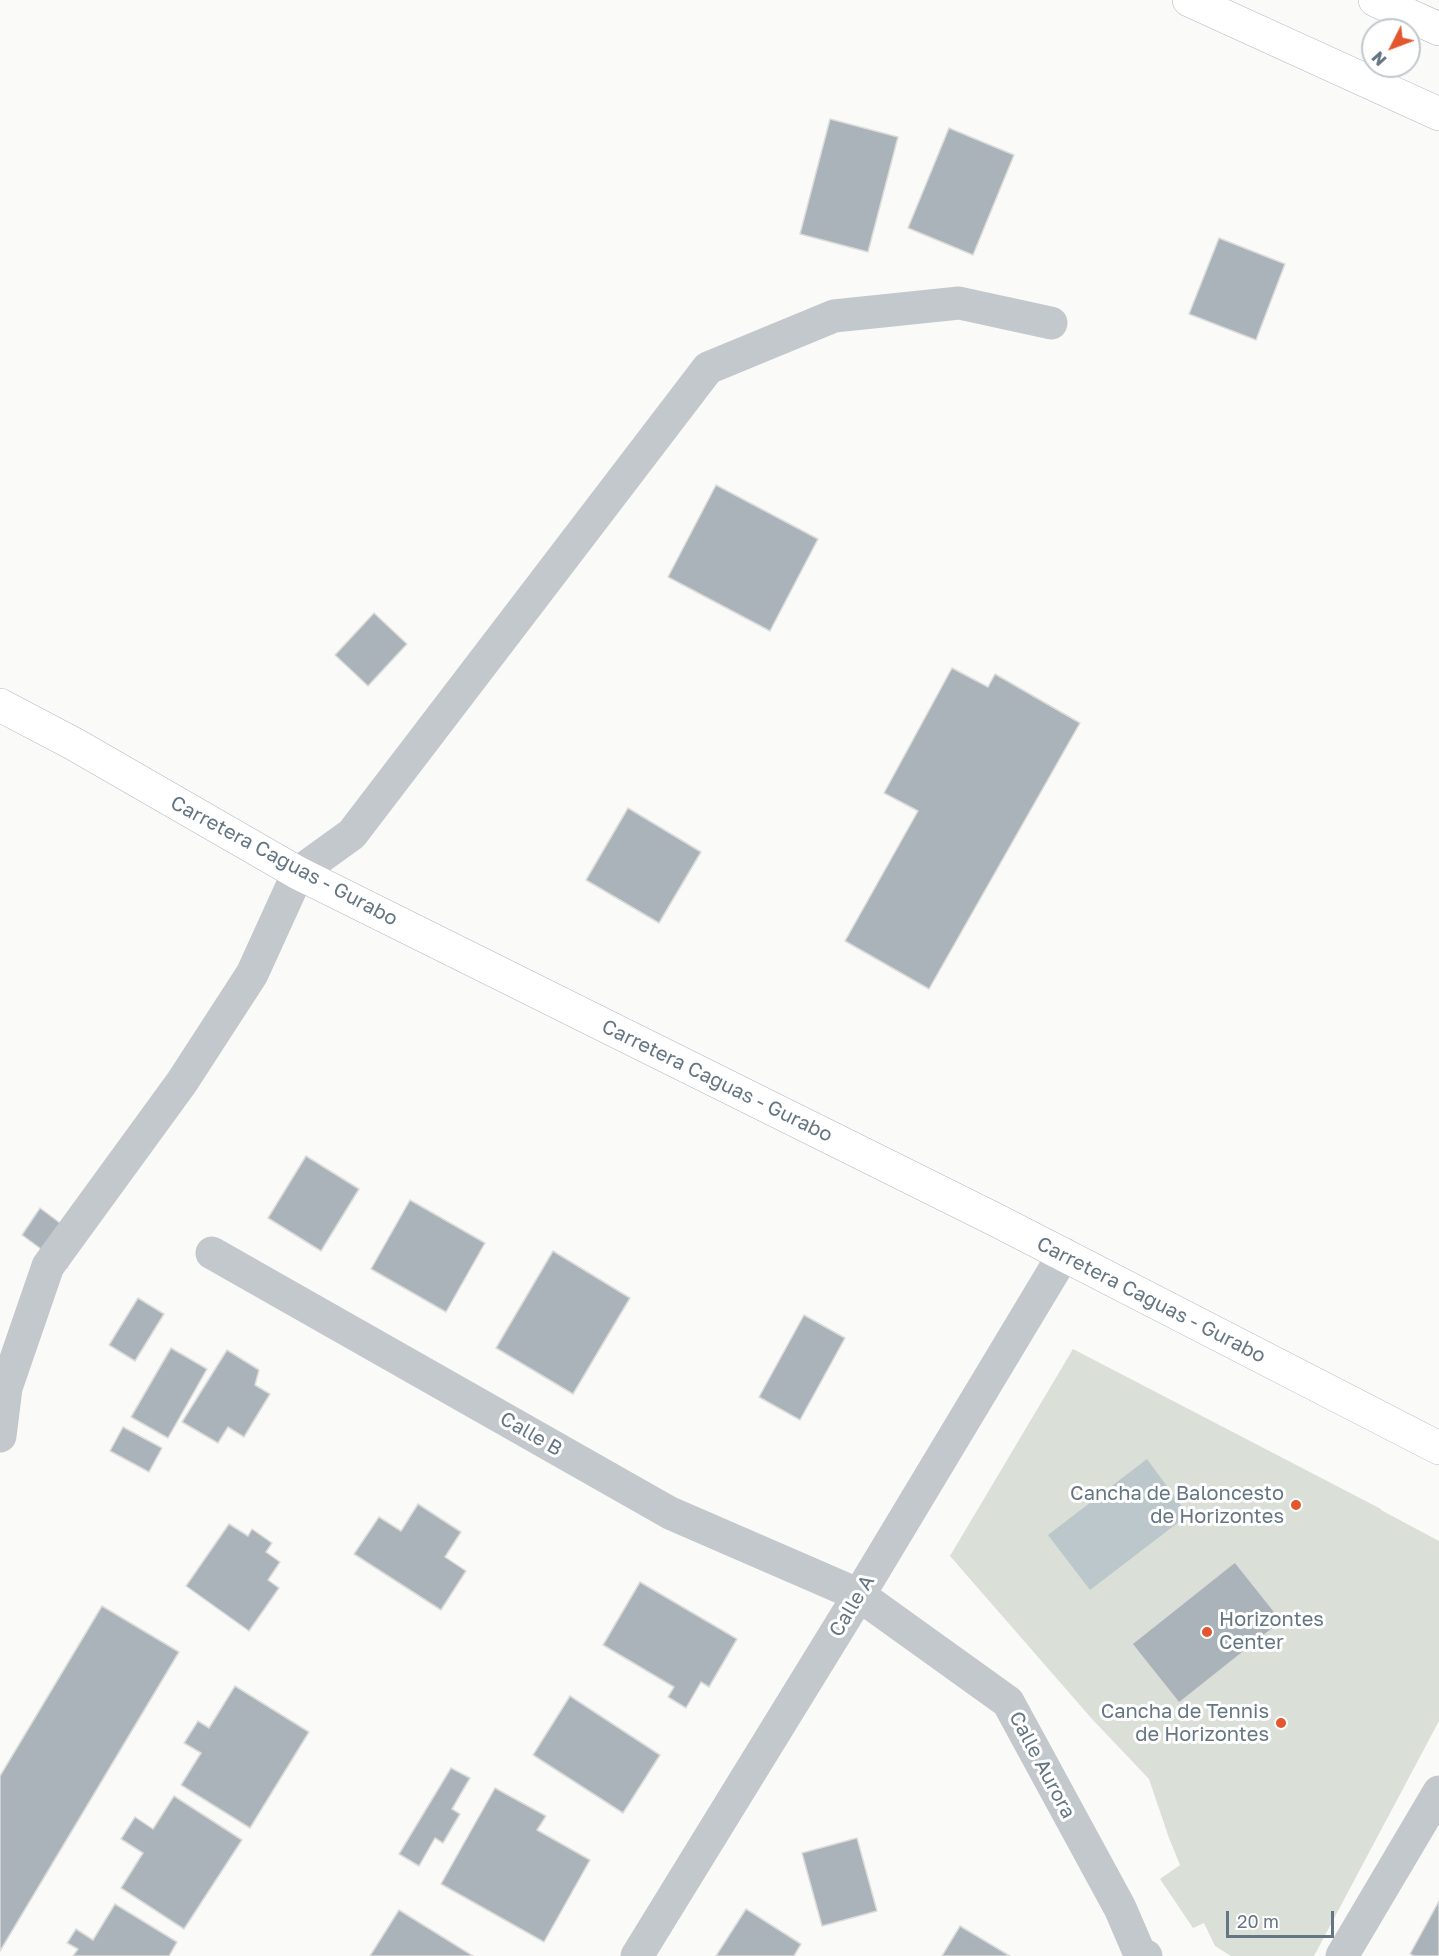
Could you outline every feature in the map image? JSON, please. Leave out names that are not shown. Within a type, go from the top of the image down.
[{"type":"main road","points":[[1189,0],[1439,114]]},
{"type":"main road","points":[[1375,0],[1439,29]]},
{"type":"main road","name":"Carretera Caguas - Gurabo","points":[[0,705],[74,744],[298,873],[1064,1254],[1439,1448]]},
{"type":"street","points":[[0,1436],[6,1388],[48,1266],[182,1082],[252,974],[298,873],[352,834],[708,368],[834,316],[959,303],[1051,323]]},
{"type":"street","name":"Calle B","points":[[212,1253],[670,1513],[859,1595]]},
{"type":"street","name":"Calle A","points":[[637,1956],[859,1595],[1064,1254]]},
{"type":"street","name":"Calle Aurora","points":[[859,1595],[1008,1702],[1119,1908],[1139,1952],[1146,1956]]},
{"type":"street","points":[[1342,1956],[1439,1792]]},
{"type":"shaded area","points":[[1073,1349],[1439,1541],[1439,1721],[1314,1956],[1231,1956],[1215,1946],[1204,1923],[1193,1928],[1160,1879],[1180,1865],[1149,1779],[1092,1719],[950,1556]]},
{"type":"shaded area","points":[[1147,1459],[1188,1515],[1090,1590],[1048,1535]]},
{"type":"building","points":[[830,119],[898,137],[868,252],[800,234]]},
{"type":"building","points":[[949,128],[1014,155],[973,255],[908,228]]},
{"type":"building","points":[[1219,238],[1285,264],[1256,340],[1189,314]]},
{"type":"building","points":[[716,485],[818,539],[770,631],[668,577]]},
{"type":"building","points":[[374,613],[407,644],[368,686],[335,655]]},
{"type":"building","points":[[952,668],[988,687],[995,674],[1080,723],[929,989],[845,941],[918,811],[884,793]]},
{"type":"building","points":[[628,808],[701,852],[659,923],[586,880]]},
{"type":"building","points":[[306,1156],[359,1189],[321,1251],[268,1218]]},
{"type":"building","points":[[410,1200],[485,1243],[446,1312],[371,1269]]},
{"type":"building","points":[[40,1208],[80,1238],[67,1268],[22,1235]]},
{"type":"building","points":[[553,1251],[630,1298],[573,1394],[496,1348]]},
{"type":"building","points":[[138,1298],[164,1314],[135,1361],[109,1345]]},
{"type":"building","points":[[804,1315],[845,1338],[800,1420],[759,1397]]},
{"type":"building","points":[[171,1348],[207,1369],[168,1438],[131,1417]]},
{"type":"building","points":[[227,1350],[259,1370],[255,1385],[270,1394],[244,1437],[228,1427],[218,1443],[182,1422]]},
{"type":"building","points":[[123,1427],[162,1448],[149,1472],[110,1451]]},
{"type":"building","points":[[418,1504],[461,1532],[445,1557],[466,1571],[441,1610],[354,1554],[379,1517],[401,1531]]},
{"type":"building","points":[[229,1524],[248,1536],[252,1529],[272,1543],[266,1552],[280,1562],[268,1580],[279,1588],[249,1631],[186,1586]]},
{"type":"building","name":"Horizontes Center","points":[[1235,1562],[1282,1621],[1179,1703],[1132,1644]]},
{"type":"building","points":[[640,1582],[737,1639],[709,1687],[701,1682],[686,1708],[668,1697],[674,1687],[603,1645]]},
{"type":"building","points":[[102,1606],[179,1652],[0,1951],[0,1776]]},
{"type":"building","points":[[235,1686],[309,1732],[250,1828],[181,1785],[201,1753],[184,1743],[198,1721],[209,1728]]},
{"type":"building","points":[[570,1696],[660,1755],[623,1813],[533,1755]]},
{"type":"building","points":[[451,1768],[470,1778],[452,1809],[460,1814],[443,1843],[435,1838],[419,1866],[399,1854]]},
{"type":"building","points":[[495,1788],[546,1816],[537,1830],[590,1860],[544,1942],[441,1884]]},
{"type":"building","points":[[174,1796],[242,1840],[184,1929],[121,1888],[143,1853],[121,1839],[135,1817],[153,1829]]},
{"type":"building","points":[[857,1838],[877,1911],[822,1926],[802,1853]]},
{"type":"building","points":[[1439,1901],[1439,1956],[1410,1954]]},
{"type":"building","points":[[115,1904],[177,1942],[169,1956],[73,1956],[78,1949],[67,1943],[76,1929],[93,1940]]},
{"type":"building","points":[[746,1909],[801,1944],[794,1956],[716,1956]]},
{"type":"building","points":[[399,1910],[473,1956],[370,1956]]},
{"type":"building","points":[[960,1926],[1010,1956],[942,1956]]},
{"type":"place","name":"Cancha de Baloncesto de Horizontes","points":[[1296,1505]]},
{"type":"place","name":"Horizontes Center","points":[[1207,1632]]},
{"type":"place","name":"Cancha de Tennis de Horizontes","points":[[1281,1723]]}]
